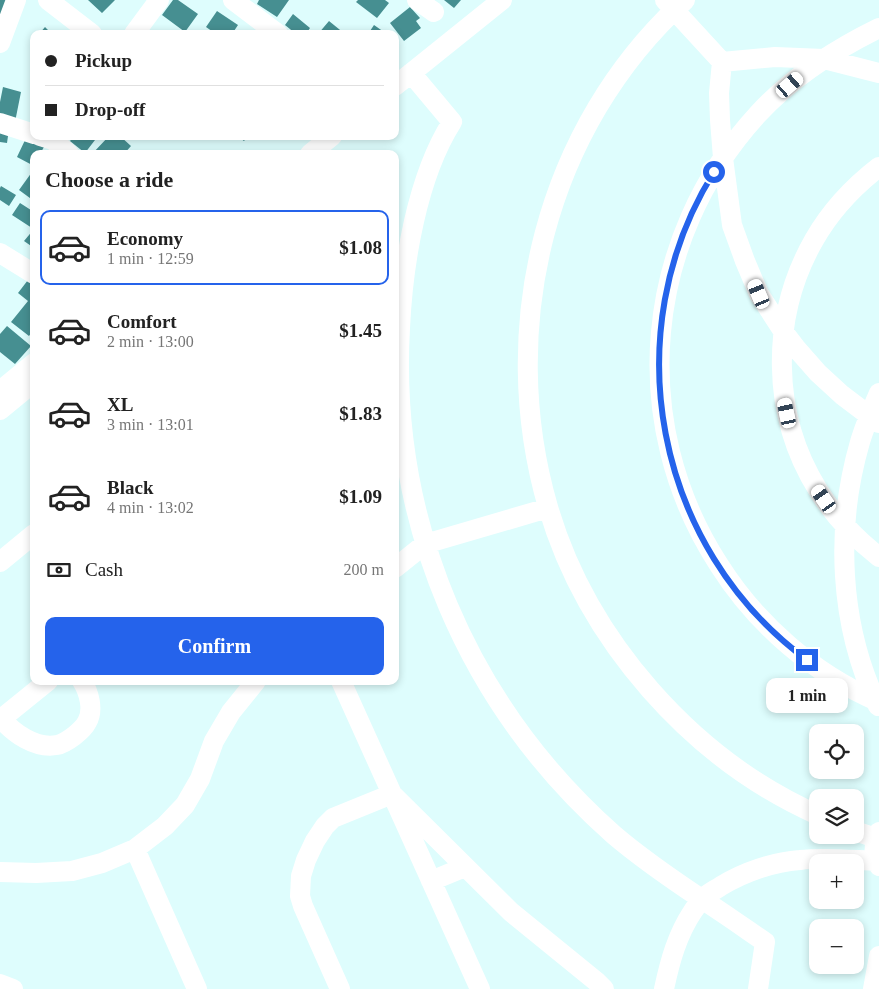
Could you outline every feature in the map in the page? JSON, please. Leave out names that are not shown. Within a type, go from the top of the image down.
[{"type":"street","points":[[0,41],[16,0]]},
{"type":"street","points":[[48,0],[87,30]]},
{"type":"street","points":[[137,30],[159,0]]},
{"type":"street","points":[[233,0],[273,30]]},
{"type":"street","points":[[418,0],[434,12]]},
{"type":"street","points":[[399,83],[502,0]]},
{"type":"street","points":[[809,811],[779,796],[750,778],[694,735],[645,684],[623,657],[586,598],[557,534],[548,508],[531,427],[527,389],[529,313],[543,238],[554,202],[567,166],[598,107],[624,67],[674,3],[722,62],[719,94],[720,120],[732,225],[744,260],[759,294],[783,331],[818,373],[874,420]]},
{"type":"street","points":[[878,704],[820,670],[794,650],[748,605],[710,553],[682,495],[672,464],[665,433],[659,370],[660,337],[670,274],[691,214],[723,158],[758,114],[800,75],[850,42],[879,28]]},
{"type":"street","points":[[722,62],[775,57],[824,59],[879,73]]},
{"type":"street","points":[[399,339],[402,247],[416,216],[431,163],[442,137],[452,122],[411,73]]},
{"type":"street","points":[[0,123],[30,133]]},
{"type":"street","points":[[52,140],[64,150]]},
{"type":"street","points":[[315,150],[327,140]]},
{"type":"street","points":[[879,167],[842,201],[814,240],[794,284],[783,331],[781,355],[785,402],[797,447],[806,468],[830,508],[846,527],[879,557]]},
{"type":"street","points":[[0,253],[30,272]]},
{"type":"street","points":[[0,391],[30,366]]},
{"type":"street","points":[[0,410],[30,385]]},
{"type":"street","points":[[878,704],[864,670],[848,606],[844,540],[852,474],[860,442],[874,420],[879,393]]},
{"type":"street","points":[[399,421],[415,506],[425,544],[448,607],[480,671],[498,701],[535,752],[564,786],[615,836],[672,880],[765,942],[758,989]]},
{"type":"street","points":[[399,565],[425,544],[548,508]]},
{"type":"street","points":[[0,562],[30,537]]},
{"type":"street","points":[[43,685],[1,718],[10,729],[22,737],[46,745],[58,745],[70,739],[82,730],[89,720],[89,697],[84,685]]},
{"type":"street","points":[[0,872],[36,873],[72,870],[102,863],[135,850],[165,826],[185,805],[200,779],[214,741],[231,712],[253,685]]},
{"type":"street","points":[[343,685],[480,989]]},
{"type":"street","points":[[392,794],[511,912],[604,989]]},
{"type":"street","points":[[340,989],[303,906],[300,896],[301,876],[315,841],[333,818],[392,794]]},
{"type":"street","points":[[664,989],[670,960],[680,935],[687,920],[702,899],[731,880],[781,862],[802,859],[878,863],[874,846],[877,835],[864,833]]},
{"type":"street","points":[[135,850],[197,989]]},
{"type":"street","points":[[431,881],[465,867]]},
{"type":"street","points":[[873,989],[879,956]]},
{"type":"street","points":[[0,984],[13,989]]},
{"type":"building","points":[[0,0],[9,0],[0,21]]},
{"type":"building","points":[[88,0],[115,0],[102,13]]},
{"type":"building","points":[[173,0],[178,0],[198,14],[186,30],[182,30],[162,15]]},
{"type":"building","points":[[259,0],[289,0],[277,17],[257,4]]},
{"type":"building","points":[[358,0],[385,0],[389,3],[377,18],[356,2]]},
{"type":"building","points":[[444,0],[461,0],[454,8]]},
{"type":"building","points":[[410,7],[420,18],[416,21],[421,28],[404,41],[399,35],[399,30],[395,30],[390,23]]},
{"type":"building","points":[[217,11],[238,25],[235,30],[210,30],[206,27]]},
{"type":"building","points":[[293,14],[310,28],[309,30],[291,30],[285,25]]},
{"type":"building","points":[[329,21],[340,30],[321,30]]},
{"type":"building","points":[[374,25],[381,30],[371,30]]},
{"type":"building","points":[[3,87],[21,92],[15,122],[0,118],[0,102]]},
{"type":"building","points":[[0,128],[9,129],[7,143],[0,142]]},
{"type":"building","points":[[26,138],[44,147],[42,150],[30,150],[30,164],[17,157]]},
{"type":"building","points":[[95,140],[87,150],[81,150],[70,141]]},
{"type":"building","points":[[105,140],[124,140],[131,146],[128,150],[96,150]]},
{"type":"building","points":[[30,175],[30,198],[19,190]]},
{"type":"building","points":[[1,186],[16,195],[9,206],[0,200]]},
{"type":"building","points":[[20,203],[30,209],[30,227],[12,215]]},
{"type":"building","points":[[30,234],[30,245],[24,241]]},
{"type":"building","points":[[28,280],[30,281],[29,336],[11,322],[28,301],[18,293]]},
{"type":"building","points":[[7,326],[30,345],[15,364],[0,352],[0,334]]},
{"type":"route","points":[[714,172],[691,214],[670,274],[660,337],[659,370],[665,433],[682,495],[710,553],[748,605],[770,628],[807,660]]}]
